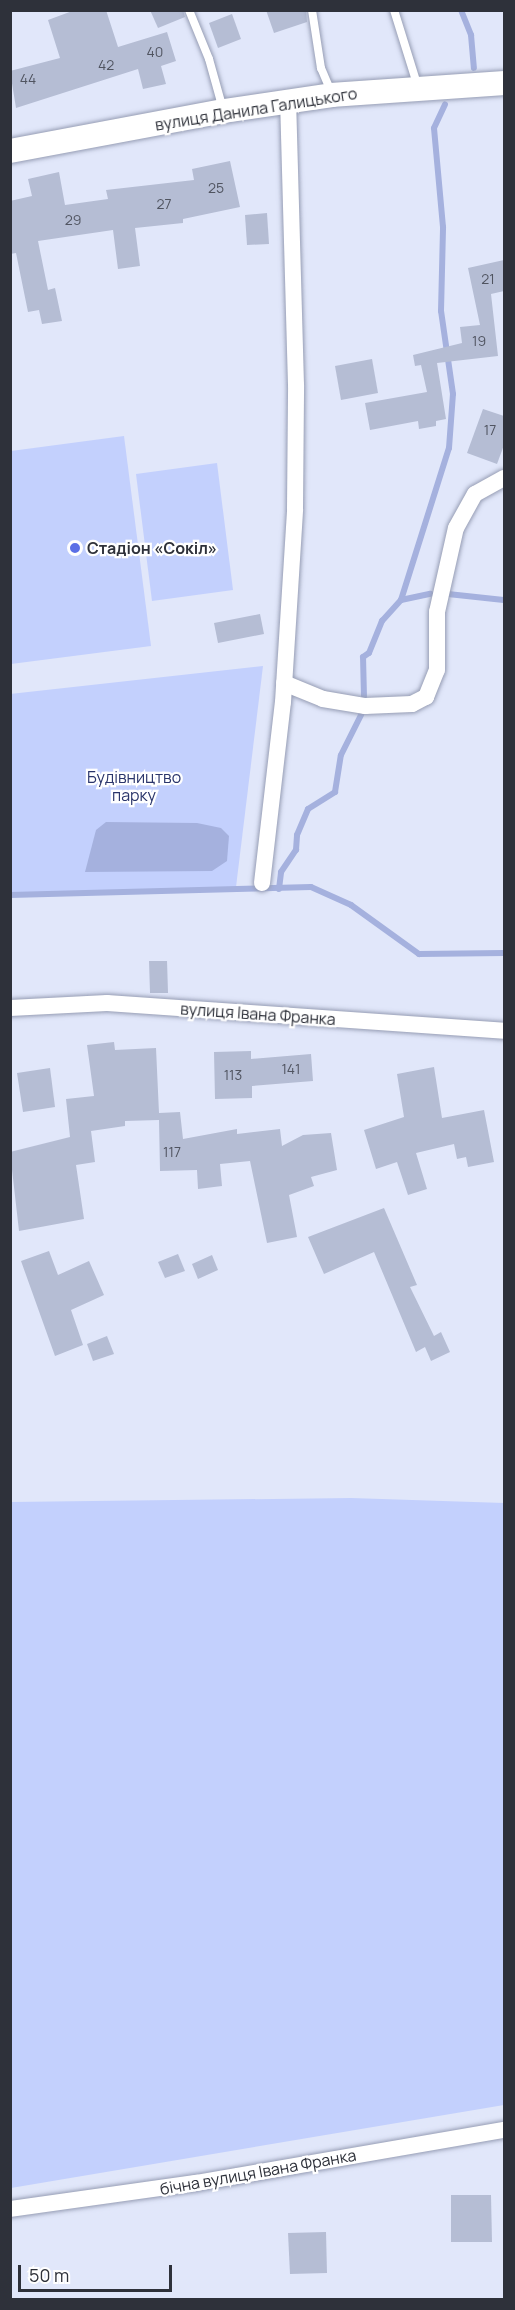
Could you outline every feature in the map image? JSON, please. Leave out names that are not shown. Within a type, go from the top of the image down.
[{"type":"street","name":"вулиця Данила Галицького","points":[[10,151],[288,101],[332,95],[504,83]]},
{"type":"street","points":[[262,883],[284,683],[295,508],[296,396],[288,101]]},
{"type":"street","points":[[284,683],[323,699],[365,706],[412,704],[426,697],[437,670],[437,612],[456,528],[475,494],[504,478]]},
{"type":"street","name":"вулиця Івана Франка","points":[[10,1008],[107,1004],[504,1031]]},
{"type":"street","name":"бічна вулиця Івана Франка","points":[[10,2209],[196,2183],[504,2130]]},
{"type":"lane","points":[[189,10],[209,59],[224,111]]},
{"type":"lane","points":[[312,10],[321,68],[332,95]]},
{"type":"lane","points":[[394,10],[418,88]]},
{"type":"green space","name":"Стадіон «Сокіл»","points":[[124,436],[151,646],[11,664],[11,451]]},
{"type":"green space","points":[[217,463],[233,590],[152,601],[136,474]]},
{"type":"green space","name":"Будівництво парку","points":[[263,666],[236,887],[11,897],[10,694]]},
{"type":"green space","points":[[351,1498],[504,1503],[504,2105],[11,2188],[11,1502]]},
{"type":"shaded area","points":[[106,822],[197,823],[221,828],[229,836],[227,861],[212,871],[85,872],[96,830]]},
{"type":"building","points":[[75,10],[106,10],[118,47],[167,32],[176,61],[161,66],[166,84],[143,89],[138,69],[16,108],[10,71],[60,58],[48,20]]},
{"type":"building","points":[[150,10],[183,10],[185,17],[158,28]]},
{"type":"building","points":[[266,10],[306,10],[307,22],[274,33]]},
{"type":"building","points":[[232,14],[241,39],[218,48],[209,23]]},
{"type":"building","points":[[230,161],[240,207],[183,219],[183,223],[135,228],[140,266],[118,269],[113,230],[38,241],[48,290],[55,288],[62,321],[42,324],[39,310],[28,312],[16,253],[10,254],[10,201],[32,196],[28,179],[59,172],[65,205],[108,199],[106,190],[194,180],[192,169]]},
{"type":"building","points":[[267,213],[269,244],[247,245],[245,215]]},
{"type":"building","points":[[504,260],[504,291],[491,294],[498,356],[437,363],[446,419],[436,421],[436,426],[419,429],[418,421],[370,430],[365,403],[427,392],[421,365],[415,366],[413,355],[462,343],[460,327],[480,325],[468,268]]},
{"type":"building","points":[[372,359],[378,393],[341,400],[335,366]]},
{"type":"building","points":[[483,409],[504,416],[504,445],[497,464],[467,453]]},
{"type":"building","points":[[260,614],[264,634],[218,643],[214,623]]},
{"type":"building","points":[[149,961],[167,961],[168,993],[150,993]]},
{"type":"building","points":[[114,1042],[115,1050],[156,1048],[159,1113],[180,1112],[183,1139],[237,1129],[237,1134],[280,1129],[282,1146],[303,1135],[331,1133],[337,1170],[311,1177],[314,1186],[289,1195],[297,1237],[267,1243],[250,1161],[220,1164],[222,1186],[198,1189],[197,1170],[160,1171],[159,1120],[125,1121],[125,1126],[91,1131],[95,1162],[76,1165],[84,1219],[19,1231],[10,1152],[70,1137],[66,1099],[94,1096],[87,1045]]},
{"type":"building","points":[[251,1051],[251,1059],[311,1054],[313,1081],[252,1086],[252,1098],[215,1099],[214,1052]]},
{"type":"building","points":[[434,1067],[442,1118],[484,1110],[494,1162],[468,1167],[466,1157],[457,1159],[454,1144],[416,1153],[427,1189],[408,1195],[397,1162],[376,1169],[364,1130],[404,1117],[397,1074]]},
{"type":"building","points":[[50,1068],[55,1107],[23,1112],[17,1073]]},
{"type":"building","points":[[384,1208],[417,1285],[410,1287],[434,1336],[441,1332],[450,1352],[431,1361],[425,1347],[416,1352],[374,1252],[324,1274],[308,1237]]},
{"type":"building","points":[[49,1251],[58,1275],[89,1261],[104,1295],[71,1310],[83,1345],[55,1356],[21,1261]]},
{"type":"building","points":[[178,1254],[185,1271],[165,1278],[158,1262]]},
{"type":"building","points":[[212,1255],[218,1270],[198,1279],[192,1264]]},
{"type":"building","points":[[107,1336],[114,1354],[93,1361],[87,1344]]},
{"type":"building","points":[[451,2195],[491,2195],[492,2242],[451,2242]]},
{"type":"building","points":[[326,2232],[327,2273],[290,2274],[288,2233]]},
{"type":"waterway","points":[[461,10],[471,35],[474,68]]},
{"type":"waterway","points":[[401,600],[449,448],[453,394],[441,311],[443,227],[434,128],[445,104]]},
{"type":"waterway","points":[[364,697],[363,657],[369,653],[382,621],[401,600],[430,594]]},
{"type":"waterway","points":[[448,594],[504,600]]},
{"type":"waterway","points":[[279,889],[281,872],[296,850],[297,835],[308,809],[335,792],[341,755],[361,715]]},
{"type":"waterway","points":[[10,895],[311,887],[351,905],[419,954],[504,953]]},
{"type":"place","name":"Стадіон «Сокіл»","points":[[75,548]]}]
